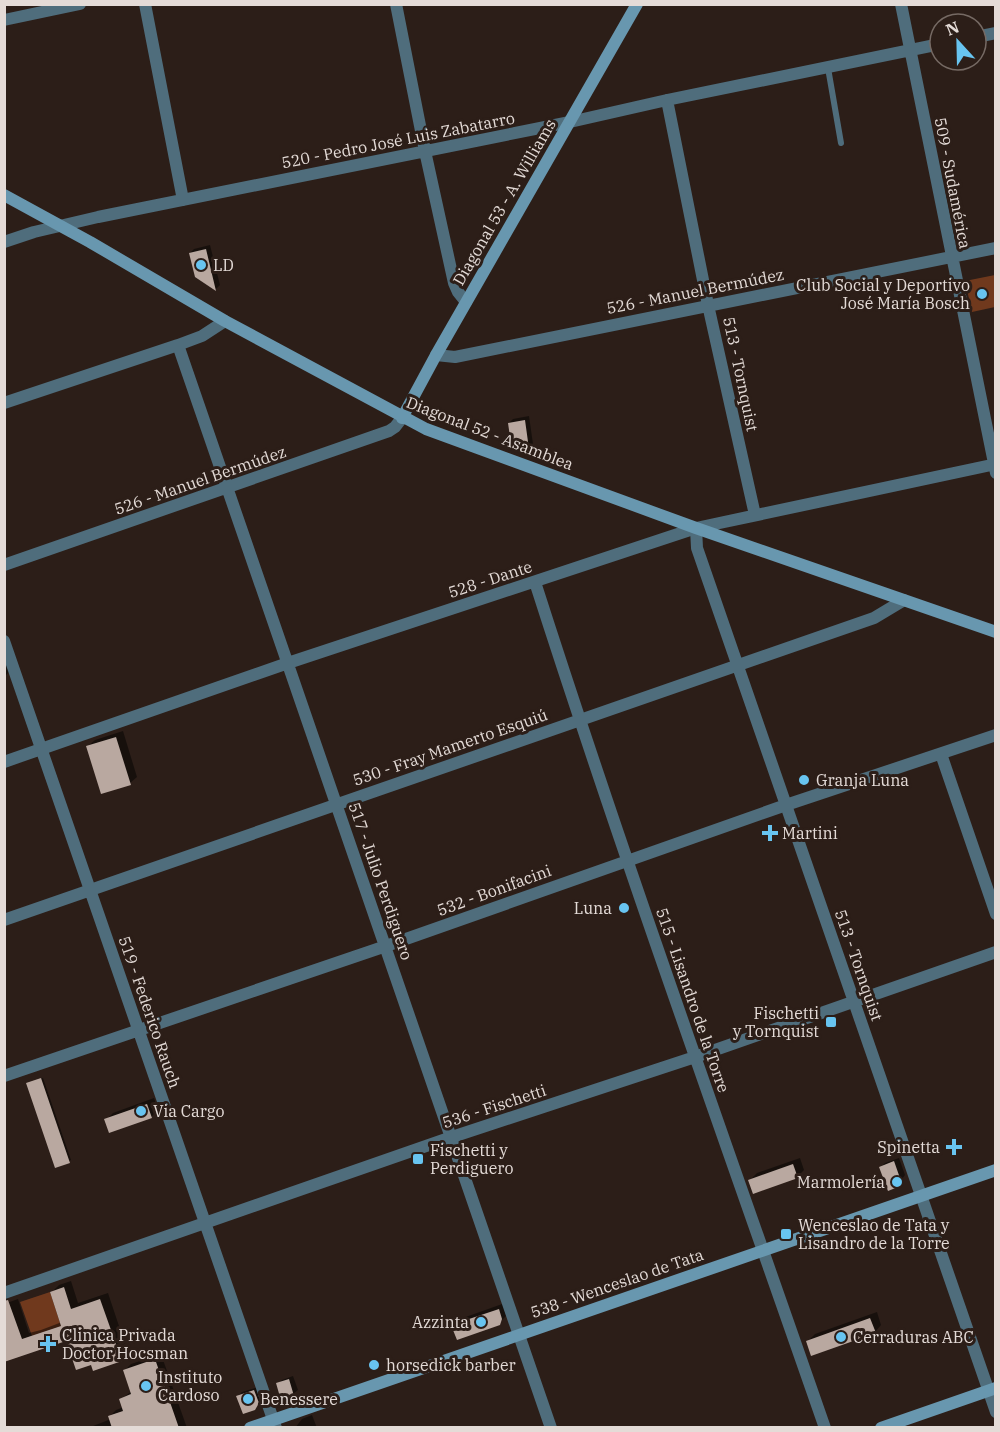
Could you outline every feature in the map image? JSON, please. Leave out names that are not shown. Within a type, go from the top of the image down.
[{"type":"street","points":[[4,20],[80,4]]},
{"type":"street","points":[[144,4],[183,200]]},
{"type":"street","points":[[396,4],[454,283],[466,302]]},
{"type":"street","name":"Diagonal 53 - A. Williams","points":[[402,418],[637,4]]},
{"type":"street","name":"509 - Sudamérica","points":[[901,4],[995,467]]},
{"type":"street","name":"520 - Pedro José Luis Zabatarro","points":[[4,242],[60,226],[928,46]]},
{"type":"street","name":"513 - Tornquist","points":[[667,100],[708,305],[755,514]]},
{"type":"street","name":"Diagonal 52 - Asamblea","points":[[4,195],[225,321],[426,429],[696,528],[996,632]]},
{"type":"street","name":"526 - Manuel Bermúdez","points":[[436,355],[455,357],[996,248]]},
{"type":"street","points":[[4,404],[202,336],[225,321]]},
{"type":"street","name":"517 - Julio Perdiguero","points":[[178,345],[386,946],[449,1138],[551,1428]]},
{"type":"street","name":"526 - Manuel Bermúdez","points":[[4,565],[389,431],[402,418]]},
{"type":"street","name":"528 - Dante","points":[[4,762],[288,663],[696,528],[755,514],[995,467]]},
{"type":"street","name":"513 - Tornquist","points":[[696,528],[696,542],[737,665],[921,1195],[992,1389],[996,1412]]},
{"type":"street","name":"515 - Lisandro de la Torre","points":[[535,582],[579,721],[825,1428]]},
{"type":"street","name":"530 - Fray Mamerto Esquiú","points":[[4,920],[874,618],[904,600]]},
{"type":"street","name":"519 - Federico Rauch","points":[[4,641],[275,1424]]},
{"type":"street","name":"532 - Bonifacini","points":[[4,1076],[386,946],[786,805],[996,735]]},
{"type":"street","points":[[941,754],[996,914]]},
{"type":"street","name":"536 - Fischetti","points":[[4,1293],[449,1138],[695,1057],[996,952]]},
{"type":"street","name":"538 - Wenceslao de Tata","points":[[250,1428],[275,1424],[517,1334],[996,1170]]},
{"type":"street","points":[[881,1428],[992,1389]]},
{"type":"lane","points":[[828,68],[841,143]]},
{"type":"shaded area","name":"Club Social y Deportivo José María Bosch","points":[[995,275],[995,307],[972,312],[965,281]]},
{"type":"shaded area","points":[[50,1292],[61,1326],[32,1336],[20,1302]]},
{"type":"building","name":"LD","points":[[206,249],[216,291],[195,277],[189,253]]},
{"type":"building","points":[[525,420],[529,449],[511,444],[508,423]]},
{"type":"building","points":[[116,737],[131,785],[101,794],[86,746]]},
{"type":"building","points":[[41,1078],[70,1163],[55,1168],[26,1083]]},
{"type":"building","points":[[147,1104],[152,1118],[109,1133],[104,1119]]},
{"type":"building","points":[[894,1161],[901,1181],[898,1187],[888,1191],[879,1167]]},
{"type":"building","points":[[793,1164],[798,1178],[753,1194],[748,1180]]},
{"type":"building","points":[[64,1287],[71,1309],[100,1299],[122,1361],[93,1371],[91,1365],[76,1370],[66,1341],[4,1362],[4,1301],[8,1300],[22,1339],[61,1326],[50,1292]]},
{"type":"building","name":"Azzinta","points":[[499,1309],[502,1319],[500,1325],[457,1340],[451,1325]]},
{"type":"building","name":"Cerraduras ABC","points":[[870,1318],[876,1333],[811,1356],[806,1341]]},
{"type":"building","name":"Instituto Cardoso","points":[[155,1359],[179,1428],[112,1428],[108,1416],[123,1411],[119,1399],[131,1394],[123,1370]]},
{"type":"building","points":[[289,1379],[294,1396],[286,1399],[280,1397],[276,1383]]},
{"type":"building","name":"Benessere","points":[[254,1390],[259,1403],[255,1410],[243,1414],[236,1396]]},
{"type":"place","name":"LD","points":[[201,265]]},
{"type":"place","name":"Club Social y Deportivo José María Bosch","points":[[982,294]]},
{"type":"place","name":"Granja Luna","points":[[804,780]]},
{"type":"place","name":"Martini","points":[[770,833]]},
{"type":"place","name":"Luna","points":[[624,908]]},
{"type":"place","name":"Fischetti y Tornquist","points":[[831,1022]]},
{"type":"place","name":"Via Cargo","points":[[141,1111]]},
{"type":"place","name":"Spinetta","points":[[954,1147]]},
{"type":"place","name":"Fischetti y Perdiguero","points":[[418,1159]]},
{"type":"place","name":"Marmolería","points":[[897,1182]]},
{"type":"place","name":"Wenceslao de Tata y Lisandro de la Torre","points":[[786,1234]]},
{"type":"place","name":"Azzinta","points":[[481,1322]]},
{"type":"place","name":"Cerraduras ABC","points":[[841,1337]]},
{"type":"place","name":"Clinica Privada Doctor Hocsman","points":[[48,1344]]},
{"type":"place","name":"horsedick barber","points":[[374,1365]]},
{"type":"place","name":"Instituto Cardoso","points":[[146,1386]]},
{"type":"place","name":"Benessere","points":[[248,1399]]}]
